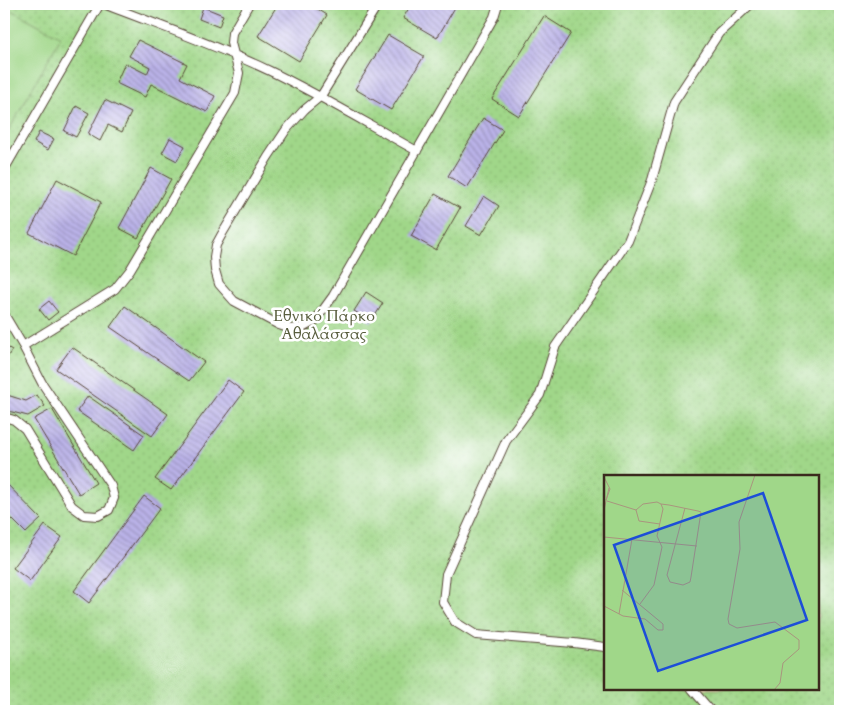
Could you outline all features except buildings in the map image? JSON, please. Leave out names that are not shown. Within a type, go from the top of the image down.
[{"type":"lane","points":[[4,170],[100,4]]},
{"type":"lane","points":[[104,4],[235,55],[321,96],[417,152]]},
{"type":"lane","points":[[24,346],[115,289],[130,270],[235,92],[238,73],[231,43],[232,33],[249,4]]},
{"type":"lane","points":[[378,4],[321,96],[304,110],[286,130],[216,245],[214,257],[219,284],[234,301],[278,325],[291,329],[304,327],[315,321],[336,291],[494,17],[498,4]]},
{"type":"lane","points":[[604,647],[476,635],[455,622],[443,602],[446,574],[506,441],[540,395],[555,346],[628,241],[652,180],[674,102],[718,33],[751,4]]},
{"type":"lane","points":[[4,314],[24,346],[42,382],[111,486],[114,498],[109,510],[98,516],[84,515],[72,506],[25,429],[14,420],[4,417]]},
{"type":"lane","points":[[693,690],[711,711]]},
{"type":"green space","name":"Εθνικό Πάρκο Αθαλάσσας","points":[[4,4],[840,4],[840,711],[4,711]]},
{"type":"green space","points":[[4,6],[61,37],[4,139]]}]
